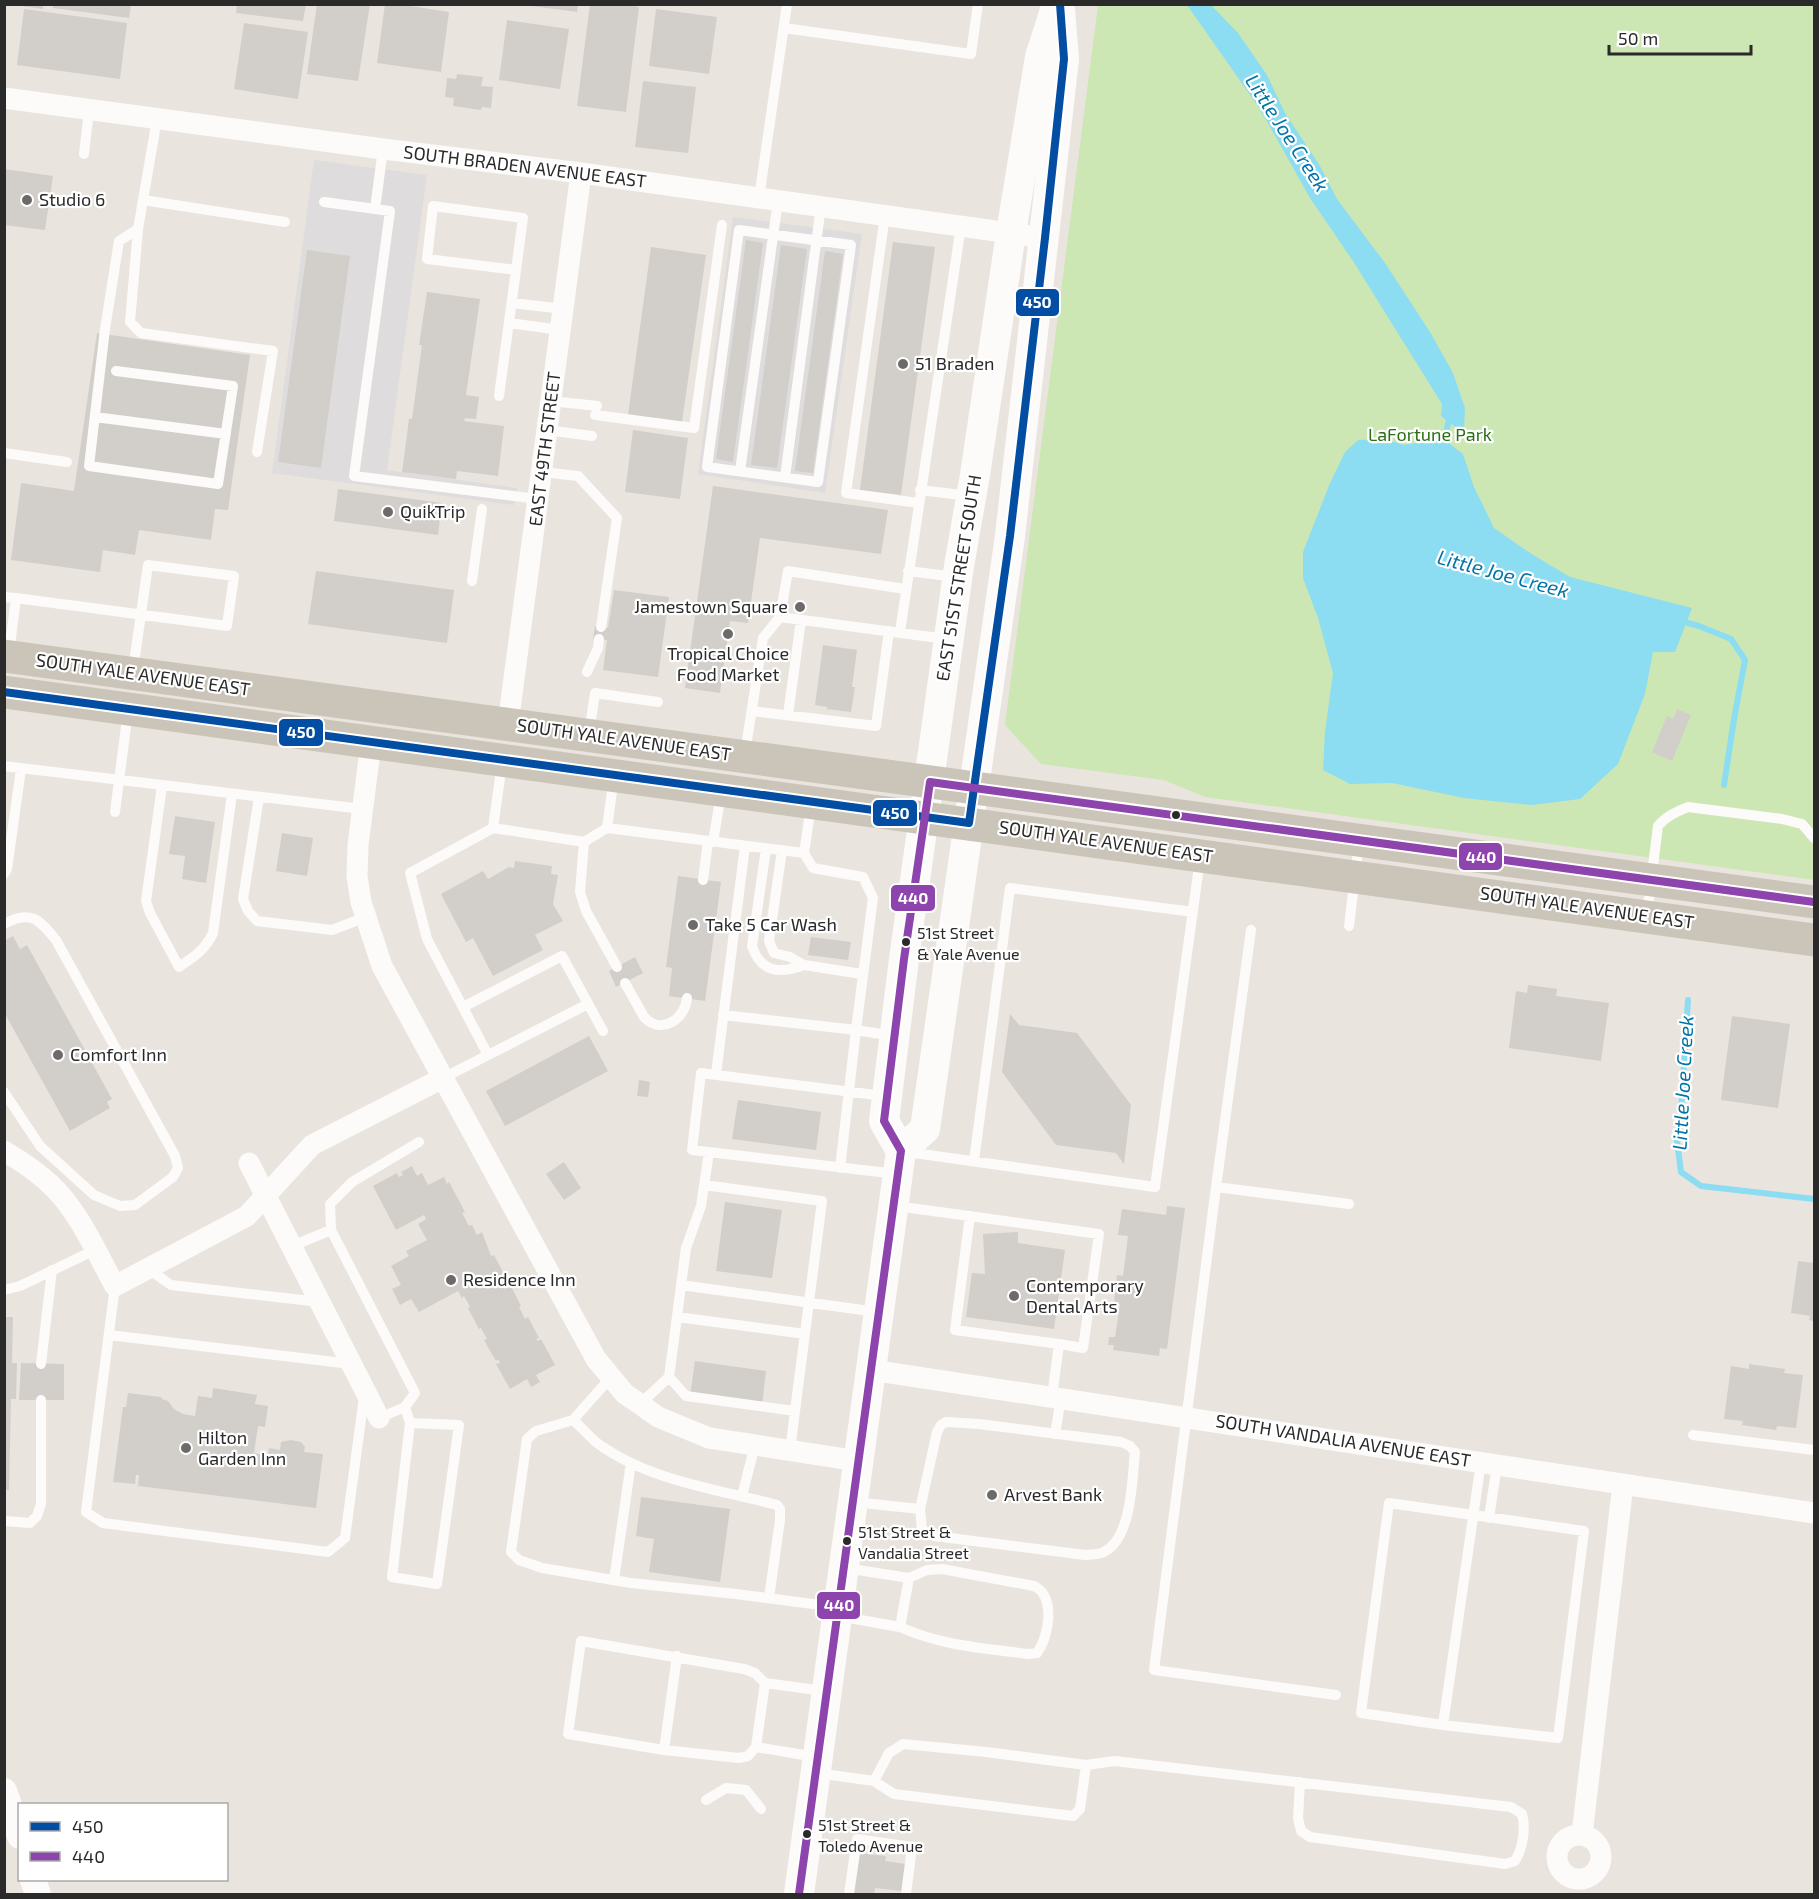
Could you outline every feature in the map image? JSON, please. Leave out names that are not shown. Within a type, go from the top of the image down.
[{"type":"main road","name":"EAST 51ST STREET SOUTH","points":[[899,1163],[885,1121],[887,1096],[957,577],[1040,57],[1059,4]]},
{"type":"main road","name":"EAST 51ST STREET SOUTH","points":[[899,1163],[925,1129],[1010,536],[1064,59],[1059,4]]},
{"type":"main road","name":"SOUTH YALE AVENUE EAST","points":[[7,656],[1815,902]]},
{"type":"main road","points":[[128,709],[132,673]]},
{"type":"main road","name":"SOUTH YALE AVENUE EAST","points":[[4,692],[1815,940]]},
{"type":"main road","points":[[502,760],[508,724]]},
{"type":"main road","points":[[799,1894],[899,1163]]},
{"type":"street","name":"SOUTH BRADEN AVENUE EAST","points":[[4,98],[581,173],[1045,238]]},
{"type":"street","name":"EAST 49TH STREET","points":[[508,724],[581,173]]},
{"type":"street","points":[[371,742],[358,845],[357,876],[361,902],[382,966],[596,1359],[625,1394],[658,1417],[709,1438],[858,1461]]},
{"type":"street","points":[[4,1151],[28,1165],[51,1185],[74,1211],[116,1286],[247,1216],[312,1145],[443,1078]]},
{"type":"street","points":[[249,1163],[379,1418]]},
{"type":"street","name":"SOUTH VANDALIA AVENUE EAST","points":[[871,1370],[1815,1513]]},
{"type":"street","points":[[1582,1835],[1623,1484]]},
{"type":"street","points":[[4,1791],[18,1830]]},
{"type":"lane","points":[[740,471],[773,235],[769,199],[787,4]]},
{"type":"lane","points":[[784,28],[971,54],[978,4]]},
{"type":"lane","points":[[84,154],[89,110]]},
{"type":"lane","points":[[157,119],[138,229],[130,322],[141,333],[273,351],[257,452]]},
{"type":"lane","points":[[375,209],[383,149]]},
{"type":"lane","points":[[143,200],[285,222]]},
{"type":"lane","points":[[324,202],[390,212],[354,476],[538,499]]},
{"type":"lane","points":[[499,396],[512,303],[523,218],[434,206],[427,259],[516,270]]},
{"type":"lane","points":[[785,477],[821,206]]},
{"type":"lane","points":[[885,215],[846,494],[918,503]]},
{"type":"lane","points":[[551,401],[694,428],[722,225]]},
{"type":"lane","points":[[752,711],[876,726],[894,632],[905,589],[961,226]]},
{"type":"lane","points":[[116,371],[233,386],[218,484],[89,466],[105,329],[119,241],[138,229]]},
{"type":"lane","points":[[739,230],[816,241],[851,245],[818,482],[707,467],[739,230]]},
{"type":"lane","points":[[512,303],[562,320]]},
{"type":"lane","points":[[509,323],[562,320]]},
{"type":"lane","points":[[95,417],[226,434]]},
{"type":"lane","points":[[547,430],[592,436]]},
{"type":"lane","points":[[4,453],[67,462]]},
{"type":"lane","points":[[542,471],[578,476],[617,518],[601,627]]},
{"type":"lane","points":[[920,490],[970,496]]},
{"type":"lane","points":[[472,580],[482,509]]},
{"type":"lane","points":[[4,597],[16,598],[141,615],[227,626],[234,576],[148,565],[141,615],[132,673]]},
{"type":"lane","points":[[745,757],[764,638],[780,616],[788,571],[905,589]]},
{"type":"lane","points":[[908,571],[957,577]]},
{"type":"lane","points":[[7,656],[16,598]]},
{"type":"lane","points":[[780,616],[949,639]]},
{"type":"lane","points":[[788,715],[801,620]]},
{"type":"lane","points":[[587,672],[598,648],[599,639]]},
{"type":"lane","points":[[589,735],[595,693],[658,702]]},
{"type":"lane","points":[[115,812],[128,709]]},
{"type":"lane","points":[[493,828],[502,760]]},
{"type":"lane","points":[[4,766],[363,809]]},
{"type":"lane","points":[[4,874],[7,869],[21,769]]},
{"type":"lane","points":[[607,828],[614,776]]},
{"type":"lane","points":[[162,786],[146,901],[179,967],[208,945],[213,933],[232,794]]},
{"type":"lane","points":[[703,880],[721,790]]},
{"type":"lane","points":[[259,797],[243,899],[248,911],[257,921],[332,930],[366,917]]},
{"type":"lane","points":[[812,802],[804,853],[813,868],[863,877],[873,898],[840,1168]]},
{"type":"lane","points":[[1647,917],[1658,826],[1665,818],[1688,807],[1782,819],[1802,824],[1815,837]]},
{"type":"lane","points":[[488,1055],[427,939],[410,873],[493,828],[584,842],[607,828],[804,853]]},
{"type":"lane","points":[[1349,926],[1360,840]]},
{"type":"lane","points":[[584,842],[580,892],[586,911],[617,967]]},
{"type":"lane","points":[[716,1074],[746,846]]},
{"type":"lane","points":[[766,849],[752,946],[756,958],[766,967],[789,970],[804,965]]},
{"type":"lane","points":[[782,850],[769,941],[774,953],[790,957],[804,965],[862,974]]},
{"type":"lane","points":[[887,1096],[701,1072],[692,1150],[840,1168],[899,1163],[974,1161],[1155,1186],[1201,855]]},
{"type":"lane","points":[[974,1161],[1010,888],[1193,912]]},
{"type":"lane","points":[[4,924],[16,918],[29,917],[42,922],[56,940],[175,1155],[178,1168],[173,1177],[135,1205],[120,1206],[94,1195],[40,1146],[4,1092]]},
{"type":"lane","points":[[1251,930],[1154,1670],[1336,1695]]},
{"type":"lane","points":[[463,1007],[562,956],[603,1031]]},
{"type":"lane","points":[[625,983],[644,1017],[648,1022],[656,1025],[666,1025],[683,1014],[687,998]]},
{"type":"lane","points":[[443,1078],[588,1004]]},
{"type":"lane","points":[[723,1015],[894,1036]]},
{"type":"lane","points":[[379,1418],[405,1407],[415,1393],[332,1230],[330,1204],[352,1182],[419,1142]]},
{"type":"lane","points":[[28,1165],[40,1146]]},
{"type":"lane","points":[[640,1404],[669,1377],[686,1248],[700,1206],[709,1152]]},
{"type":"lane","points":[[704,1185],[822,1201],[790,1451]]},
{"type":"lane","points":[[1216,1187],[1349,1204]]},
{"type":"lane","points":[[893,1206],[970,1216],[1099,1234],[1083,1348],[955,1330],[970,1216]]},
{"type":"lane","points":[[292,1246],[332,1230]]},
{"type":"lane","points":[[4,1290],[20,1286],[95,1250]]},
{"type":"lane","points":[[148,1269],[171,1285],[320,1302]]},
{"type":"lane","points":[[42,1364],[52,1270]]},
{"type":"lane","points":[[681,1285],[879,1312]]},
{"type":"lane","points":[[116,1286],[86,1512],[103,1523],[328,1552],[345,1538],[365,1390]]},
{"type":"lane","points":[[677,1317],[805,1334]]},
{"type":"lane","points":[[109,1335],[351,1364]]},
{"type":"lane","points":[[1055,1434],[1059,1344]]},
{"type":"lane","points":[[611,1377],[573,1420],[536,1431],[527,1439],[511,1552],[519,1560],[542,1568],[614,1580],[769,1598],[838,1611],[900,1627],[922,1637],[950,1644],[1028,1654],[1037,1653],[1041,1647],[1048,1619],[1047,1603],[1042,1592],[1034,1586],[942,1569],[927,1570],[909,1578],[844,1568]]},
{"type":"lane","points":[[669,1377],[686,1396],[795,1411]]},
{"type":"lane","points":[[4,1521],[30,1523],[37,1516],[41,1504],[40,1400]]},
{"type":"lane","points":[[405,1407],[410,1423],[392,1577],[437,1584],[459,1425],[410,1423]]},
{"type":"lane","points":[[573,1420],[597,1442],[631,1463],[661,1475],[777,1505],[780,1509],[780,1520],[769,1598]]},
{"type":"lane","points":[[946,1422],[1121,1442],[1130,1446],[1135,1452],[1127,1521],[1116,1541],[1103,1553],[1085,1555],[934,1536],[922,1529],[920,1509],[937,1432],[946,1422]]},
{"type":"lane","points":[[1693,1435],[1815,1450]]},
{"type":"lane","points":[[742,1496],[755,1445]]},
{"type":"lane","points":[[614,1580],[631,1463]]},
{"type":"lane","points":[[1443,1725],[1472,1516],[1489,1463]]},
{"type":"lane","points":[[1489,1463],[1489,1518]]},
{"type":"lane","points":[[853,1502],[920,1509]]},
{"type":"lane","points":[[1389,1503],[1472,1516],[1584,1531],[1558,1738],[1361,1713],[1389,1503]]},
{"type":"lane","points":[[900,1627],[909,1578]]},
{"type":"lane","points":[[765,1683],[756,1747],[748,1756],[738,1758],[664,1750],[568,1734],[580,1641],[744,1669],[755,1673],[765,1683],[827,1692]]},
{"type":"lane","points":[[664,1750],[677,1656]]},
{"type":"lane","points":[[874,1781],[890,1753],[903,1744],[1086,1765],[1115,1761],[1300,1782],[1511,1807],[1522,1814],[1524,1822],[1520,1853],[1515,1861],[1505,1864],[1310,1837],[1300,1831],[1298,1818],[1300,1782]]},
{"type":"lane","points":[[756,1747],[874,1781],[894,1794],[1073,1816],[1080,1809],[1086,1765]]},
{"type":"lane","points":[[706,1800],[726,1788],[746,1790],[761,1809]]},
{"type":"lane","points":[[849,1894],[856,1839],[912,1847],[906,1894]]},
{"type":"shaded area","points":[[314,160],[427,175],[387,470],[517,488],[514,505],[272,473]]},
{"type":"shaded area","points":[[733,217],[862,234],[825,493],[698,474]]},
{"type":"green space","name":"LaFortune Park","points":[[1098,5],[1814,5],[1814,880],[1205,797],[1164,780],[1041,764],[1005,725]]},
{"type":"water","points":[[1187,5],[1211,5],[1238,33],[1267,75],[1285,113],[1320,166],[1337,199],[1385,263],[1430,332],[1453,373],[1465,408],[1462,432],[1441,416],[1442,404],[1353,261],[1310,198],[1260,109]]},
{"type":"water","points":[[1432,430],[1463,454],[1474,487],[1494,528],[1530,553],[1570,577],[1692,608],[1675,652],[1653,652],[1645,694],[1618,764],[1580,799],[1532,805],[1464,798],[1392,783],[1350,784],[1323,770],[1325,732],[1333,673],[1318,618],[1303,578],[1303,552],[1330,483],[1345,452],[1358,440],[1385,439],[1404,445],[1426,441]]},
{"type":"building","points":[[22,4],[43,4],[43,9],[22,6]]},
{"type":"building","points":[[53,4],[131,4],[129,18],[53,8]]},
{"type":"building","points":[[237,4],[306,4],[303,21],[236,13]]},
{"type":"building","points":[[317,4],[370,4],[358,81],[307,74]]},
{"type":"building","points":[[385,4],[449,12],[441,72],[377,63]]},
{"type":"building","points":[[532,4],[578,4],[577,12],[532,6]]},
{"type":"building","points":[[590,4],[624,4],[639,7],[626,112],[577,106]]},
{"type":"building","points":[[24,9],[127,23],[120,79],[17,65]]},
{"type":"building","points":[[656,9],[717,17],[709,74],[649,66]]},
{"type":"building","points":[[507,20],[569,29],[560,89],[499,80]]},
{"type":"building","points":[[244,23],[308,32],[298,99],[234,89]]},
{"type":"building","points":[[457,74],[483,77],[481,86],[493,87],[491,108],[482,107],[481,110],[453,106],[454,98],[445,97],[447,78],[456,79]]},
{"type":"building","points":[[643,81],[696,87],[688,153],[635,147]]},
{"type":"building","name":"Studio 6","points":[[4,169],[53,176],[45,230],[4,225]]},
{"type":"building","points":[[746,240],[763,243],[733,462],[716,459]]},
{"type":"building","points":[[893,242],[935,247],[901,495],[860,490]]},
{"type":"building","points":[[781,245],[807,249],[777,468],[751,465]]},
{"type":"building","points":[[651,247],[706,255],[682,422],[628,415]]},
{"type":"building","points":[[307,250],[350,256],[321,468],[278,462]]},
{"type":"building","points":[[825,251],[843,254],[813,473],[795,471]]},
{"type":"building","points":[[427,292],[480,299],[466,395],[479,397],[476,419],[465,418],[464,421],[504,426],[498,476],[457,471],[456,479],[402,472],[409,419],[412,419]]},
{"type":"building","points":[[97,333],[250,355],[228,510],[215,509],[211,540],[139,530],[135,555],[103,550],[100,572],[11,560],[21,483],[74,491]]},
{"type":"building","points":[[633,430],[688,438],[680,499],[625,492]]},
{"type":"building","points":[[713,486],[888,510],[881,554],[760,538],[748,623],[730,621],[720,693],[685,688]]},
{"type":"building","name":"QuikTrip","points":[[338,489],[442,503],[438,535],[334,521]]},
{"type":"building","points":[[316,571],[454,590],[447,643],[308,624]]},
{"type":"building","points":[[614,590],[669,597],[658,677],[603,670],[607,640],[593,639],[595,626],[608,628]]},
{"type":"building","points":[[823,645],[857,650],[851,712],[815,705]]},
{"type":"building","points":[[1677,709],[1691,715],[1672,761],[1652,752],[1667,716],[1673,719]]},
{"type":"building","points":[[175,816],[215,822],[206,883],[182,879],[185,856],[169,854]]},
{"type":"building","points":[[282,833],[313,838],[307,876],[276,871]]},
{"type":"building","points":[[515,861],[552,866],[551,874],[558,875],[553,904],[563,921],[535,935],[543,950],[493,976],[473,938],[466,942],[441,894],[483,871],[488,879],[509,867],[514,868]]},
{"type":"building","name":"Take 5 Car Wash","points":[[678,876],[721,882],[705,1001],[669,996],[672,968],[666,967]]},
{"type":"building","name":"Comfort Inn","points":[[13,936],[20,949],[27,945],[112,1099],[107,1102],[110,1108],[70,1131],[4,1012],[4,941]]},
{"type":"building","points":[[811,937],[851,942],[848,960],[808,955]]},
{"type":"building","points":[[635,957],[643,973],[616,987],[609,971]]},
{"type":"building","points":[[1528,985],[1557,989],[1556,996],[1609,1003],[1601,1061],[1509,1048],[1516,991],[1527,993]]},
{"type":"building","points":[[1010,1014],[1019,1025],[1077,1033],[1131,1105],[1124,1164],[1116,1153],[1056,1145],[1002,1072]]},
{"type":"building","points":[[1732,1016],[1790,1024],[1778,1108],[1721,1100]]},
{"type":"building","points":[[589,1036],[608,1071],[505,1126],[486,1091]]},
{"type":"building","points":[[639,1080],[650,1082],[648,1097],[637,1096]]},
{"type":"building","points":[[738,1100],[821,1112],[816,1150],[732,1139]]},
{"type":"building","points":[[564,1162],[581,1188],[564,1200],[546,1174]]},
{"type":"building","name":"Residence Inn","points":[[412,1166],[417,1176],[422,1173],[428,1185],[444,1177],[465,1212],[462,1213],[469,1226],[472,1225],[477,1235],[482,1232],[491,1256],[494,1255],[508,1288],[511,1286],[525,1319],[528,1317],[539,1338],[536,1339],[538,1341],[541,1339],[555,1365],[536,1375],[540,1382],[531,1387],[527,1379],[510,1389],[496,1364],[500,1363],[498,1359],[496,1361],[484,1340],[487,1339],[468,1308],[470,1307],[458,1291],[419,1312],[411,1299],[400,1305],[392,1289],[401,1285],[391,1266],[409,1256],[406,1251],[427,1240],[418,1224],[426,1219],[424,1215],[396,1230],[373,1186],[397,1173],[399,1177],[403,1175],[401,1172]]},
{"type":"building","points":[[725,1202],[782,1210],[772,1278],[716,1271]]},
{"type":"building","points":[[1167,1206],[1185,1208],[1167,1349],[1160,1348],[1159,1356],[1113,1350],[1114,1345],[1108,1345],[1109,1337],[1115,1337],[1120,1304],[1114,1303],[1117,1275],[1123,1276],[1128,1236],[1118,1235],[1122,1209],[1166,1215]]},
{"type":"building","name":"Contemporary Dental Arts","points":[[1018,1232],[1018,1243],[1065,1250],[1054,1329],[966,1317],[972,1273],[985,1274],[983,1234]]},
{"type":"building","points":[[1798,1261],[1814,1263],[1814,1321],[1809,1320],[1810,1316],[1791,1313]]},
{"type":"building","points":[[4,1317],[13,1317],[12,1363],[17,1363],[16,1399],[11,1399],[9,1490],[4,1490]]},
{"type":"building","points":[[695,1361],[766,1371],[762,1406],[690,1396]]},
{"type":"building","points":[[21,1363],[64,1364],[64,1400],[19,1400]]},
{"type":"building","points":[[1749,1364],[1785,1369],[1784,1373],[1803,1375],[1796,1428],[1777,1426],[1776,1430],[1742,1425],[1743,1421],[1724,1419],[1731,1366],[1749,1369]]},
{"type":"building","name":"Hilton Garden Inn","points":[[213,1388],[257,1395],[255,1404],[268,1406],[265,1427],[258,1426],[254,1453],[268,1456],[269,1448],[280,1450],[281,1442],[291,1440],[301,1442],[305,1447],[304,1452],[323,1454],[316,1508],[138,1486],[139,1475],[136,1475],[135,1484],[113,1482],[123,1407],[126,1407],[128,1393],[161,1397],[168,1401],[174,1409],[183,1414],[195,1416],[198,1396],[212,1398]]},
{"type":"building","points":[[641,1497],[730,1509],[720,1582],[649,1572],[654,1539],[636,1536]]},
{"type":"building","points":[[858,1853],[886,1856],[885,1861],[906,1864],[902,1891],[875,1888],[874,1894],[852,1894]]},
{"type":"waterway","name":"Little Joe Creek","points":[[1443,446],[1450,415]]},
{"type":"waterway","name":"Little Joe Creek","points":[[1681,621],[1731,639],[1745,660],[1724,785]]},
{"type":"waterway","name":"Little Joe Creek","points":[[1688,1000],[1677,1141],[1681,1172],[1701,1186],[1814,1199]]},
{"type":"transit line","name":"450","points":[[4,692],[969,823],[1010,536],[1045,238],[1064,59],[1060,4]]},
{"type":"transit line","name":"440","points":[[799,1894],[901,1151],[884,1121],[904,959],[930,782],[1814,902]]},
{"type":"place","name":"Studio 6","points":[[27,200]]},
{"type":"place","name":"51 Braden","points":[[903,364]]},
{"type":"place","name":"QuikTrip","points":[[388,512]]},
{"type":"place","name":"Jamestown Square","points":[[800,607]]},
{"type":"place","name":"Tropical Choice Food Market","points":[[728,634]]},
{"type":"place","name":"Take 5 Car Wash","points":[[693,925]]},
{"type":"place","name":"51st Street & Yale Avenue","points":[[906,942]]},
{"type":"place","name":"Comfort Inn","points":[[58,1055]]},
{"type":"place","name":"Residence Inn","points":[[451,1280]]},
{"type":"place","name":"Contemporary Dental Arts","points":[[1014,1296]]},
{"type":"place","name":"Hilton Garden Inn","points":[[186,1448]]},
{"type":"place","name":"Arvest Bank","points":[[992,1495]]},
{"type":"place","name":"51st Street & Vandalia Street","points":[[847,1541]]},
{"type":"place","name":"51st Street & Toledo Avenue","points":[[807,1834]]}]
